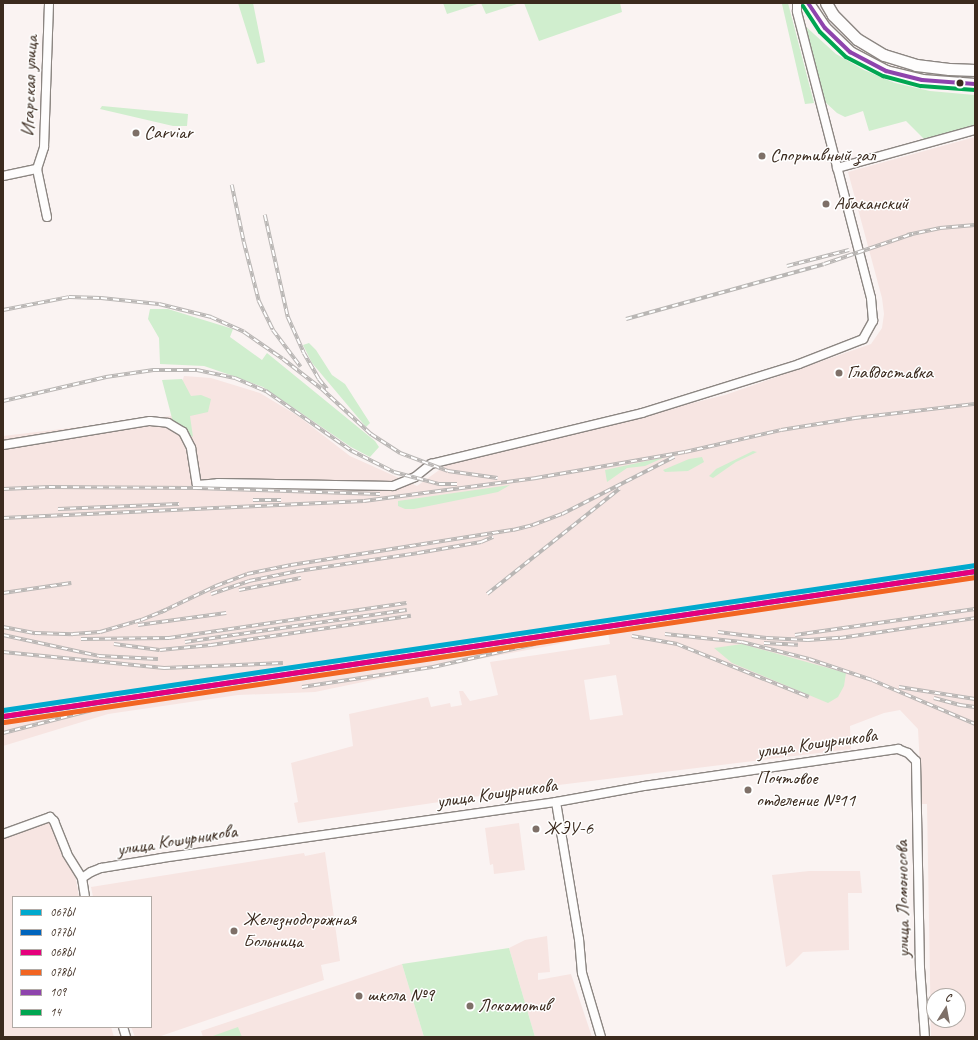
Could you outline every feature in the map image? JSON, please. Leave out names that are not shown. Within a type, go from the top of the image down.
[{"type":"main road","points":[[808,3],[825,28],[850,52],[886,71],[922,80],[975,84]]},
{"type":"main road","points":[[826,3],[833,15],[857,39],[884,55],[916,65],[975,70]]},
{"type":"street","name":"Игарская улица","points":[[47,217],[37,169],[44,147],[49,3]]},
{"type":"street","points":[[3,445],[150,421],[168,423],[183,432],[191,448],[197,485],[218,483],[393,486],[415,477],[431,464],[642,413],[799,364],[863,339],[873,321],[871,298],[797,11],[797,3]]},
{"type":"street","points":[[837,168],[975,130]]},
{"type":"street","points":[[3,176],[37,169]]},
{"type":"street","name":"улица Кошурникова","points":[[82,878],[101,868],[162,858],[556,802],[629,788],[879,751],[898,749],[908,753],[916,761]]},
{"type":"street","name":"улица Ломоносова","points":[[916,761],[920,968],[925,1037]]},
{"type":"street","points":[[556,802],[579,939],[582,973],[601,1037]]},
{"type":"street","points":[[3,834],[50,818],[54,821],[68,854],[82,878],[85,896]]},
{"type":"shaded area","points":[[975,137],[975,1037],[931,1037],[931,1028],[966,1028],[966,988],[930,988],[927,804],[922,804],[918,729],[900,710],[884,713],[850,726],[851,749],[526,789],[298,823],[294,803],[298,802],[291,763],[353,746],[349,714],[428,697],[431,707],[450,703],[451,707],[462,705],[459,691],[463,691],[470,701],[498,695],[490,662],[610,644],[608,633],[315,692],[238,695],[108,714],[3,746],[3,436],[171,416],[184,376],[211,378],[260,393],[298,416],[350,456],[417,486],[449,463],[725,395],[871,344],[882,328],[884,314],[882,298],[848,172]],"holes":[[[616,675],[623,715],[590,720],[584,680]]]},
{"type":"shaded area","points":[[50,821],[75,874],[79,896],[12,896],[12,1028],[111,1028],[114,1037],[3,1037],[3,835]]},
{"type":"shaded area","points":[[519,823],[525,870],[494,874],[493,864],[490,865],[485,828]]},
{"type":"shaded area","name":"Железнодорожная Больница","points":[[325,852],[340,961],[321,965],[324,980],[158,1037],[135,1037],[131,1028],[152,1028],[152,896],[93,896],[91,887],[304,853],[305,856]]},
{"type":"shaded area","points":[[809,871],[860,871],[862,893],[848,893],[849,950],[803,952],[786,967],[772,875]]},
{"type":"shaded area","points":[[547,936],[550,972],[538,973],[538,980],[571,974],[592,1037],[535,1037],[509,948],[525,940]]},
{"type":"shaded area","name":"школа №9","points":[[402,964],[424,1037],[203,1037],[201,1031]]},
{"type":"green space","points":[[238,3],[253,3],[265,62],[257,64]]},
{"type":"green space","points":[[443,3],[481,3],[447,14]]},
{"type":"green space","points":[[481,3],[520,3],[486,14]]},
{"type":"green space","points":[[524,3],[620,3],[622,12],[539,41]]},
{"type":"green space","points":[[788,3],[814,103],[805,104],[782,4]]},
{"type":"green space","points":[[803,24],[836,54],[864,70],[895,83],[930,91],[975,95],[975,127],[925,140],[906,121],[869,131],[863,111],[845,117],[837,113],[824,101]]},
{"type":"green space","points":[[102,106],[188,114],[187,126],[173,126],[100,109]]},
{"type":"green space","points":[[150,309],[168,309],[233,329],[230,337],[262,360],[267,353],[375,441],[379,447],[370,457],[351,447],[263,387],[204,366],[160,364],[159,338],[148,319]]},
{"type":"green space","points":[[309,343],[316,350],[332,375],[345,384],[370,423],[366,427],[312,363],[303,345]]},
{"type":"green space","points":[[182,379],[191,396],[201,395],[211,399],[208,412],[190,416],[193,437],[185,432],[180,424],[173,422],[162,380]]},
{"type":"green space","points":[[753,451],[757,452],[736,462],[713,478],[709,476],[716,469]]},
{"type":"green space","points":[[665,457],[645,466],[627,468],[607,482],[605,470]]},
{"type":"green space","points":[[702,457],[704,462],[688,471],[665,472],[663,470],[689,459]]},
{"type":"green space","points":[[510,485],[498,492],[414,509],[405,509],[398,506],[398,501]]},
{"type":"green space","points":[[742,644],[846,673],[844,686],[838,697],[828,703],[732,663],[714,648]]},
{"type":"green space","name":"Локомотив","points":[[509,948],[535,1037],[424,1037],[402,964]]},
{"type":"green space","points":[[238,1027],[242,1037],[210,1037]]},
{"type":"railway","points":[[232,185],[244,242],[259,301],[273,330],[301,367]]},
{"type":"railway","points":[[265,215],[288,317],[304,353],[319,379],[327,389]]},
{"type":"railway","points":[[907,235],[940,228],[975,225]]},
{"type":"railway","points":[[626,319],[824,264],[912,234]]},
{"type":"railway","points":[[787,266],[849,250]]},
{"type":"railway","points":[[3,310],[69,297],[101,298],[159,304],[211,317],[244,332],[283,359],[322,389],[371,434],[400,453],[448,471],[498,478]]},
{"type":"railway","points":[[3,401],[106,377],[153,370],[197,370],[235,378],[266,391],[352,451],[394,472],[439,484],[457,484]]},
{"type":"railway","points":[[3,518],[364,501],[536,478],[685,452],[781,430],[855,418],[975,404]]},
{"type":"railway","points":[[161,612],[216,586],[247,574],[291,565],[513,530],[533,525],[562,514],[674,457]]},
{"type":"railway","points":[[3,489],[49,487],[196,488],[380,494]]},
{"type":"railway","points":[[487,594],[619,489]]},
{"type":"railway","points":[[253,500],[281,500]]},
{"type":"railway","points":[[58,509],[179,504]]},
{"type":"railway","points":[[211,594],[249,581],[298,571],[418,553],[481,542],[493,537]]},
{"type":"railway","points":[[239,590],[301,578]]},
{"type":"railway","points":[[3,593],[71,583]]},
{"type":"railway","points":[[81,639],[169,638],[406,603]]},
{"type":"railway","points":[[795,635],[975,609]]},
{"type":"railway","points":[[3,627],[35,633],[73,634],[100,632],[141,620],[166,610]]},
{"type":"railway","points":[[185,642],[407,610]]},
{"type":"railway","points":[[138,625],[226,613]]},
{"type":"railway","points":[[114,644],[160,650],[211,645],[411,616]]},
{"type":"railway","points":[[718,632],[767,638],[808,640],[840,638],[975,618]]},
{"type":"railway","points":[[665,634],[742,642],[809,659],[872,680],[975,724]]},
{"type":"railway","points":[[3,635],[99,656],[158,659]]},
{"type":"railway","points":[[632,636],[677,644],[809,697]]},
{"type":"railway","points":[[764,643],[798,645]]},
{"type":"railway","points":[[302,687],[433,667],[535,644]]},
{"type":"railway","points":[[3,652],[164,668],[283,663]]},
{"type":"railway","points":[[899,687],[975,699]]},
{"type":"railway","points":[[934,698],[960,705],[975,707]]},
{"type":"railway","points":[[3,733],[92,710]]},
{"type":"transit line","name":"109","points":[[808,3],[825,28],[850,52],[886,71],[922,80],[975,84]]},
{"type":"transit line","name":"14","points":[[803,6],[820,32],[846,57],[883,76],[921,86],[975,90]]},
{"type":"transit line","name":"067Ы","points":[[3,710],[975,565]]},
{"type":"transit line","name":"077Ы","points":[[4,716],[975,571]]},
{"type":"transit line","name":"068Ы","points":[[3,716],[975,571]]},
{"type":"transit line","name":"078Ы","points":[[4,722],[975,577]]},
{"type":"place","name":"Carviar","points":[[136,133]]},
{"type":"place","name":"Спортивный зал","points":[[762,156]]},
{"type":"place","name":"Абаканский","points":[[826,204]]},
{"type":"place","name":"Главдоставка","points":[[839,373]]},
{"type":"place","name":"Почтовое отделение №11","points":[[748,790]]},
{"type":"place","name":"ЖЭУ-6","points":[[536,829]]},
{"type":"place","name":"Железнодорожная Больница","points":[[234,931]]},
{"type":"place","name":"школа №9","points":[[359,996]]},
{"type":"place","name":"Локомотив","points":[[470,1006]]}]
